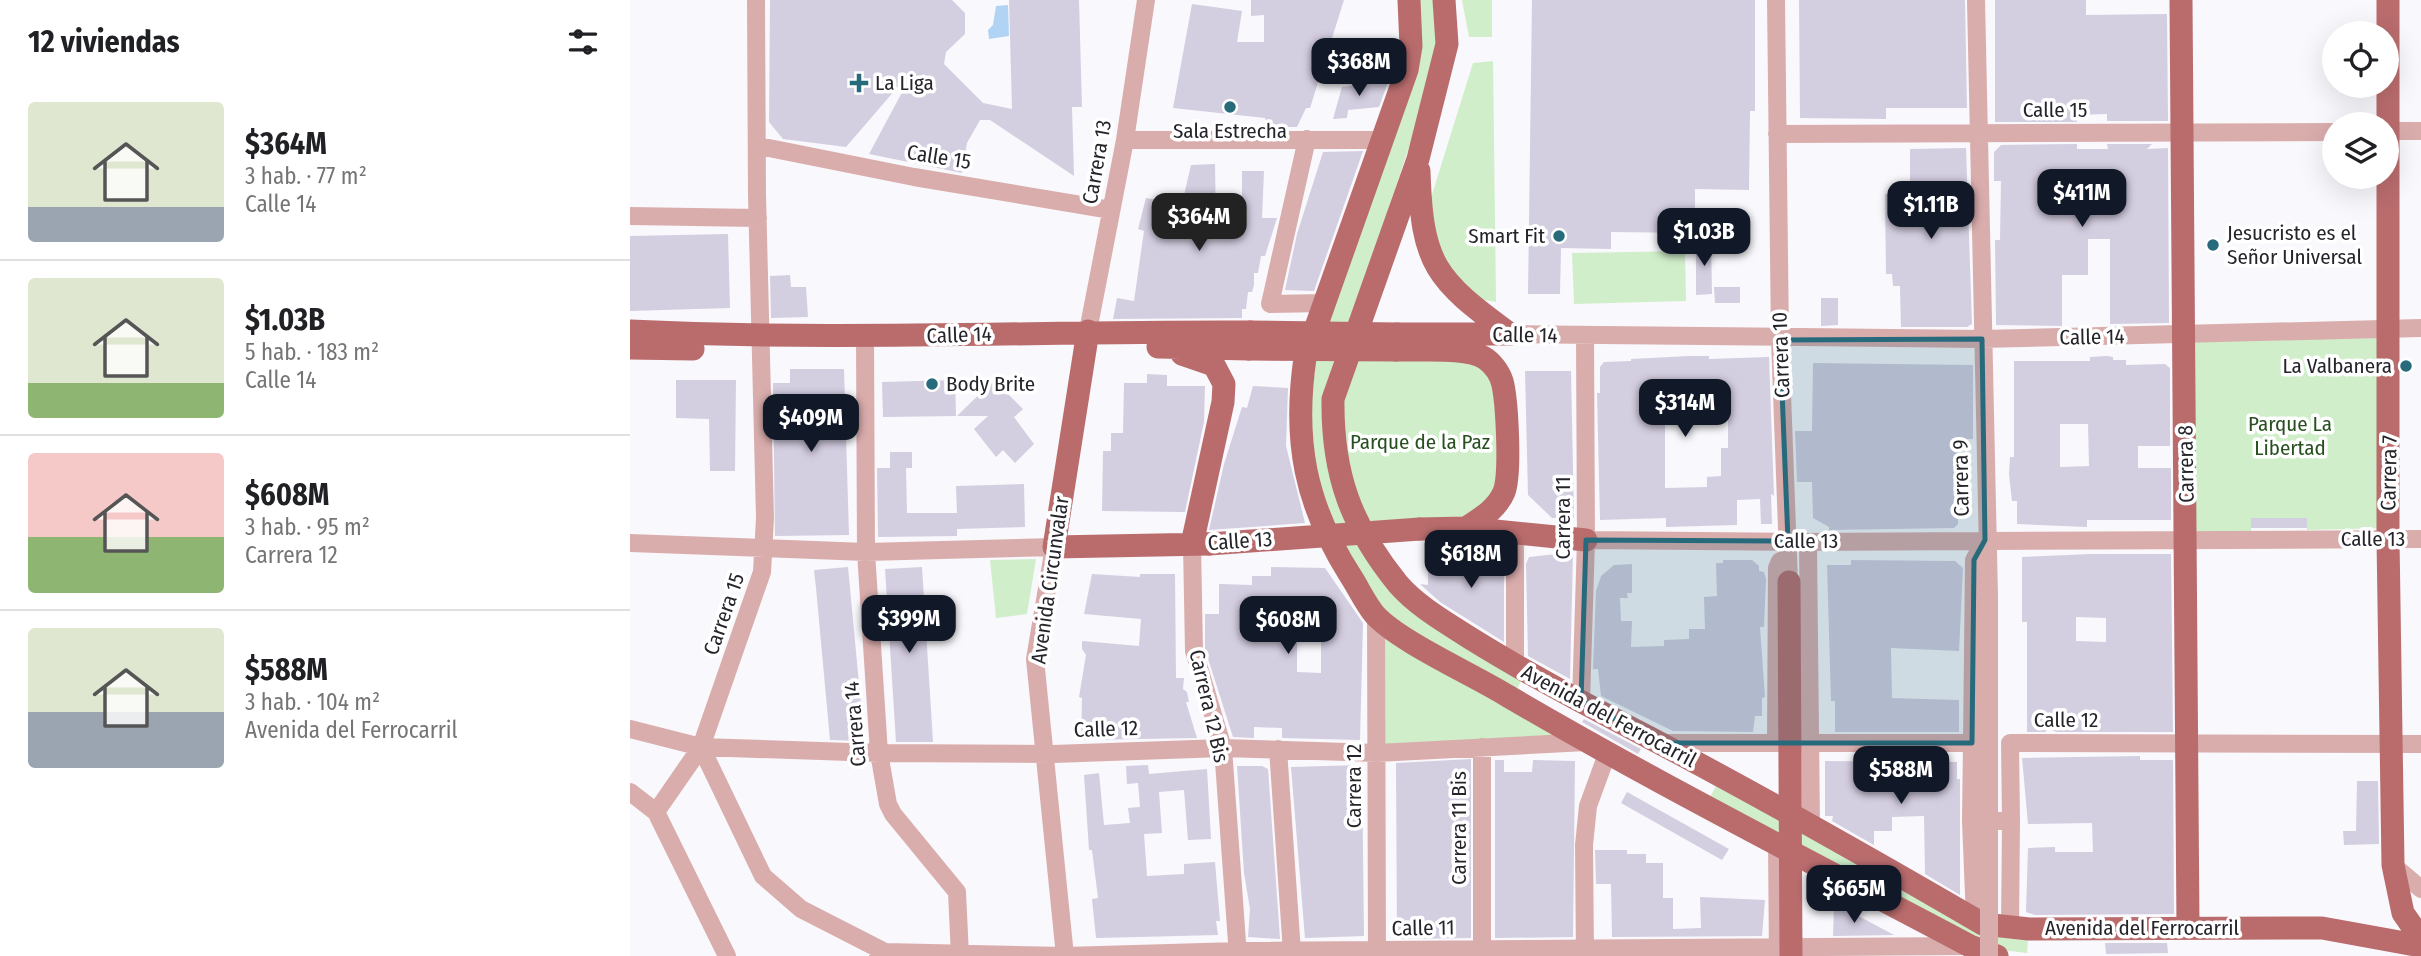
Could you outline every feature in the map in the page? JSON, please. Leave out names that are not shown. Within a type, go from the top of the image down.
[{"type":"main road","name":"Avenida del Ferrocarril","points":[[1409,0],[1411,46],[1407,71],[1305,358],[1300,397],[1300,442],[1310,489],[1324,532],[1376,615],[1414,642],[1607,754],[1980,951],[1997,956]]},
{"type":"main road","name":"Avenida del Ferrocarril","points":[[1444,0],[1447,44],[1419,159],[1333,399],[1332,438],[1339,481],[1354,517],[1399,585],[1434,615],[1514,666],[1660,743],[1983,924],[2010,928],[2322,928],[2421,946]]},
{"type":"main road","name":"Carrera 8","points":[[2181,0],[2188,928]]},
{"type":"main road","name":"Carrera 7","points":[[2388,0],[2388,112]]},
{"type":"main road","points":[[1419,159],[1421,220],[1428,252],[1455,291],[1510,334]]},
{"type":"main road","name":"Carrera 7","points":[[2389,189],[2388,539],[2393,866],[2403,913],[2421,939]]},
{"type":"main road","name":"Calle 14","points":[[630,331],[762,342],[865,344],[1087,339],[1396,342],[1510,334]]},
{"type":"main road","name":"Calle 14","points":[[1087,339],[1144,347],[1250,340]]},
{"type":"main road","name":"Avenida Circunvalar","points":[[1054,547],[1087,339]]},
{"type":"main road","name":"Calle 14","points":[[630,348],[703,349],[762,342]]},
{"type":"main road","name":"Calle 14","points":[[1396,342],[1485,357],[1496,369],[1503,384],[1508,476],[1504,493],[1490,512],[1466,528]]},
{"type":"main road","points":[[1144,347],[1198,357],[1214,365]]},
{"type":"main road","points":[[630,354],[703,349]]},
{"type":"main road","name":"Carrera 12 Bis","points":[[1201,544],[1223,402],[1224,384],[1214,365]]},
{"type":"main road","name":"Calle 13","points":[[1054,547],[1201,544],[1466,528],[1586,540]]},
{"type":"main road","name":"Carrera 10","points":[[1782,954],[1789,582]]},
{"type":"street","name":"Carrera 15","points":[[656,812],[701,747],[762,572],[765,518],[756,0]]},
{"type":"street","name":"Carrera 13","points":[[1087,339],[1125,140],[1146,0]]},
{"type":"street","name":"Carrera 10","points":[[1776,0],[1780,340],[1789,582]]},
{"type":"street","name":"Carrera 9","points":[[1976,0],[1989,597],[1980,951]]},
{"type":"street","points":[[2399,131],[2421,131]]},
{"type":"street","name":"Calle 15","points":[[1777,134],[2322,132]]},
{"type":"street","points":[[1307,139],[1270,304],[1325,303]]},
{"type":"street","points":[[1125,140],[1383,140]]},
{"type":"street","name":"Calle 15","points":[[759,146],[914,177],[1111,210]]},
{"type":"street","points":[[630,216],[758,218]]},
{"type":"street","name":"Calle 14","points":[[1510,334],[1780,340],[1982,340],[2421,328]]},
{"type":"street","name":"Carrera 11","points":[[1581,701],[1586,540],[1585,335]]},
{"type":"street","name":"Carrera 14","points":[[865,344],[866,552],[879,752],[888,804],[893,814],[957,892],[960,956]]},
{"type":"street","points":[[1214,365],[1236,359],[1305,358]]},
{"type":"street","name":"Calle 13","points":[[1201,544],[1212,533],[1324,532]]},
{"type":"street","name":"Calle 13","points":[[1586,540],[1808,542],[2421,539]]},
{"type":"street","points":[[1975,919],[1971,821],[1974,560],[1986,540]]},
{"type":"street","name":"Carrera 10","points":[[1776,743],[1777,568],[1788,541]]},
{"type":"street","points":[[1808,542],[1811,827]]},
{"type":"street","name":"Calle 13","points":[[630,543],[866,552],[1054,547]]},
{"type":"street","name":"Carrera 12 Bis","points":[[1201,544],[1194,651],[1223,748],[1238,954]]},
{"type":"street","name":"Avenida Circunvalar","points":[[1054,547],[1035,659],[1065,956]]},
{"type":"street","points":[[1514,666],[1515,547]]},
{"type":"street","name":"Carrera 12","points":[[1376,615],[1377,954]]},
{"type":"street","name":"Calle 12","points":[[630,729],[701,747],[879,752],[1044,754],[1223,748],[1377,753],[1586,742]]},
{"type":"street","points":[[1660,743],[1972,743]]},
{"type":"street","name":"Calle 12","points":[[2011,821],[2010,743],[2421,744]]},
{"type":"street","points":[[701,747],[763,876],[802,909],[883,955]]},
{"type":"street","name":"Carrera 11 Bis","points":[[1482,747],[1482,950]]},
{"type":"street","points":[[1278,749],[1292,952]]},
{"type":"street","points":[[1585,953],[1584,845],[1588,806],[1607,754]]},
{"type":"street","points":[[630,792],[656,812],[727,956]]},
{"type":"street","points":[[1971,821],[2011,821],[2010,928]]},
{"type":"street","points":[[1777,844],[1782,954]]},
{"type":"street","points":[[2393,866],[2421,889]]},
{"type":"street","name":"Calle 11","points":[[883,955],[1065,956],[1292,952],[1377,954],[1482,950],[1782,954],[1980,951]]},
{"type":"highlighted area","points":[[1982,339],[1985,540],[1974,560],[1972,743],[1660,743],[1581,701],[1586,540],[1788,541],[1780,340]]},
{"type":"green space","points":[[1418,0],[1435,0],[1438,45],[1432,78],[1325,399],[1359,543],[1522,679],[1516,691],[1419,635],[1382,608],[1331,528],[1308,441],[1316,357]]},
{"type":"green space","points":[[1462,0],[1492,0],[1492,37],[1469,37]]},
{"type":"green space","points":[[1493,61],[1496,302],[1478,299],[1440,265],[1430,201],[1473,63]]},
{"type":"green space","points":[[1685,251],[1686,301],[1574,304],[1572,253]]},
{"type":"green space","name":"Parque La Libertad","points":[[2391,328],[2389,528],[2307,530],[2307,519],[2251,518],[2251,531],[2187,532],[2184,336]]},
{"type":"green space","name":"Parque de la Paz","points":[[1350,350],[1396,350],[1496,369],[1508,476],[1490,512],[1364,535],[1332,438]]},
{"type":"green space","points":[[1036,559],[1027,614],[996,618],[990,560]]},
{"type":"green space","points":[[1376,615],[1586,742],[1377,753]]},
{"type":"green space","points":[[1716,786],[1980,931],[2028,938],[2027,953],[2002,950],[1709,799]]},
{"type":"water","points":[[1008,5],[1009,36],[989,39],[988,30],[993,25],[996,6]]},
{"type":"building","points":[[770,0],[952,0],[965,13],[965,34],[946,52],[944,64],[983,103],[1012,109],[1009,0],[1079,0],[1082,107],[1072,107],[1074,176],[990,120],[980,120],[967,143],[962,173],[869,154],[906,85],[902,82],[846,147],[783,139],[769,122]]},
{"type":"building","points":[[1251,0],[1344,0],[1310,108],[1306,108],[1297,127],[1266,127],[1265,118],[1173,108],[1192,4],[1242,11],[1237,42],[1264,42],[1264,15],[1251,16]]},
{"type":"building","points":[[1532,0],[1755,0],[1755,111],[1750,111],[1749,190],[1695,189],[1695,233],[1611,232],[1611,249],[1561,248],[1560,294],[1528,294]]},
{"type":"building","points":[[1799,0],[1965,0],[1967,108],[1886,108],[1886,119],[1800,118]]},
{"type":"building","points":[[1995,0],[2086,0],[2086,15],[2167,14],[2168,121],[2107,121],[2107,114],[2076,115],[2077,122],[1995,122]]},
{"type":"building","points":[[1388,82],[1379,107],[1348,110],[1347,118],[1333,119],[1342,87]]},
{"type":"building","points":[[2077,144],[2077,149],[2108,149],[2107,144],[2152,144],[2147,149],[2168,148],[2169,323],[2110,324],[2110,239],[2088,239],[2088,275],[2062,275],[2062,326],[1996,325],[1995,240],[2000,240],[2001,181],[1994,181],[1994,152],[2001,145]]},
{"type":"building","points":[[1966,148],[1972,324],[1967,327],[1901,327],[1900,286],[1893,286],[1892,274],[1886,274],[1885,194],[1900,194],[1900,187],[1906,187],[1906,181],[1910,181],[1910,149]]},
{"type":"building","points":[[1363,151],[1314,291],[1285,290],[1297,234],[1323,152]]},
{"type":"building","points":[[1215,164],[1216,220],[1242,220],[1242,171],[1264,171],[1262,218],[1277,218],[1265,256],[1261,256],[1258,273],[1254,273],[1254,285],[1252,292],[1248,292],[1242,318],[1113,319],[1117,298],[1134,301],[1144,231],[1138,229],[1146,198],[1182,204],[1191,165]]},
{"type":"building","points":[[728,234],[730,308],[630,311],[630,236]]},
{"type":"building","points":[[1696,240],[1711,240],[1712,294],[1696,295]]},
{"type":"building","points":[[790,275],[791,287],[806,287],[808,317],[771,318],[770,276]]},
{"type":"building","points":[[1714,287],[1740,287],[1740,303],[1715,303]]},
{"type":"building","points":[[1821,298],[1838,298],[1838,325],[1821,326]]},
{"type":"building","points":[[1689,356],[1709,356],[1709,359],[1769,357],[1774,496],[1771,494],[1772,524],[1761,524],[1760,499],[1737,500],[1737,525],[1666,527],[1666,518],[1600,520],[1597,393],[1600,393],[1600,367],[1604,362]],"holes":[[[1728,404],[1728,448],[1721,448],[1721,476],[1707,477],[1707,487],[1665,488],[1665,407]]]},
{"type":"building","points":[[2107,356],[2113,357],[2113,360],[2126,360],[2126,365],[2165,364],[2170,368],[2170,446],[2138,446],[2138,468],[2171,468],[2171,520],[2087,520],[2087,527],[2017,524],[2017,501],[2012,501],[2009,474],[2010,457],[2014,457],[2014,361],[2090,361],[2090,357]],"holes":[[[2060,424],[2088,424],[2089,466],[2060,467]]]},
{"type":"building","points":[[1813,363],[1973,365],[1973,439],[1958,439],[1958,524],[1954,528],[1829,530],[1829,527],[1813,518],[1812,482],[1797,482],[1795,431],[1812,431]]},
{"type":"building","points":[[790,369],[844,369],[849,535],[775,536],[773,383],[790,383]]},
{"type":"building","points":[[1525,371],[1571,371],[1574,518],[1552,518],[1528,495]]},
{"type":"building","points":[[1147,374],[1167,375],[1167,386],[1205,386],[1204,422],[1185,512],[1102,511],[1103,451],[1111,451],[1111,433],[1123,433],[1124,383],[1147,383]]},
{"type":"building","points":[[676,380],[736,380],[735,471],[710,471],[709,419],[676,418]]},
{"type":"building","points":[[955,380],[956,416],[883,417],[882,382]]},
{"type":"building","points":[[994,380],[1023,409],[1014,417],[1034,444],[1015,463],[1003,450],[996,457],[974,429],[988,416],[957,416]]},
{"type":"building","points":[[1253,386],[1288,388],[1286,446],[1305,523],[1209,530],[1224,464],[1242,407],[1247,408]]},
{"type":"building","points":[[890,452],[912,452],[912,468],[906,468],[907,513],[957,513],[956,486],[1024,484],[1025,527],[957,529],[957,536],[878,537],[877,468],[890,468]]},
{"type":"building","points":[[2251,518],[2307,518],[2307,528],[2251,528]]},
{"type":"building","points":[[1573,554],[1570,679],[1528,656],[1526,564],[1529,557]]},
{"type":"building","points":[[2171,554],[2173,732],[2057,732],[2045,728],[2046,732],[2027,732],[2027,622],[2022,622],[2022,557]],"holes":[[[2076,617],[2106,618],[2106,642],[2076,641]]]},
{"type":"building","points":[[1504,558],[1504,642],[1440,602],[1420,584],[1428,585],[1428,559]]},
{"type":"building","points":[[1723,560],[1752,560],[1759,566],[1759,571],[1764,572],[1766,579],[1764,627],[1760,627],[1765,697],[1762,698],[1762,716],[1755,716],[1753,732],[1673,731],[1601,696],[1598,669],[1593,669],[1596,591],[1601,576],[1614,565],[1632,564],[1632,593],[1627,593],[1628,598],[1620,598],[1621,621],[1632,621],[1631,647],[1664,646],[1664,640],[1689,639],[1689,629],[1705,629],[1704,597],[1717,596],[1716,563],[1723,563]]},
{"type":"building","points":[[1851,560],[1955,561],[1963,568],[1959,651],[1891,648],[1892,698],[1959,700],[1959,732],[1835,732],[1835,701],[1831,701],[1827,565],[1851,565]]},
{"type":"building","points":[[848,567],[864,741],[830,740],[814,570]]},
{"type":"building","points":[[922,567],[933,742],[896,742],[885,569]]},
{"type":"building","points":[[1271,567],[1325,568],[1363,623],[1360,740],[1282,738],[1282,728],[1254,727],[1254,738],[1233,737],[1205,649],[1205,614],[1219,614],[1219,584],[1252,585],[1252,576],[1271,576]],"holes":[[[1297,624],[1321,625],[1321,673],[1297,672]]]},
{"type":"building","points":[[1092,574],[1140,577],[1140,574],[1175,574],[1176,678],[1184,678],[1183,689],[1187,692],[1189,702],[1186,702],[1197,738],[1081,740],[1082,698],[1079,697],[1086,655],[1082,649],[1082,641],[1139,646],[1141,619],[1084,614]]},
{"type":"building","points":[[1584,719],[1641,749],[1638,754],[1582,722]]},
{"type":"building","points":[[2140,756],[2140,760],[2173,760],[2174,914],[2035,915],[2026,912],[2028,848],[2055,847],[2055,852],[2093,852],[2092,823],[2028,824],[2022,758]]},
{"type":"building","points":[[1471,759],[1471,938],[1397,939],[1396,763]]},
{"type":"building","points":[[1495,760],[1504,760],[1504,772],[1532,772],[1533,760],[1575,761],[1573,937],[1495,938]]},
{"type":"building","points":[[1825,761],[1957,762],[1957,779],[1960,779],[1960,895],[1925,874],[1924,816],[1892,817],[1892,831],[1874,831],[1874,845],[1832,821],[1833,816],[1825,816]]},
{"type":"building","points":[[1148,765],[1149,774],[1207,769],[1211,839],[1188,840],[1184,790],[1159,792],[1162,833],[1144,834],[1147,876],[1184,874],[1184,864],[1215,862],[1220,921],[1216,921],[1218,935],[1096,938],[1092,899],[1098,898],[1092,850],[1089,850],[1084,775],[1099,773],[1104,825],[1130,823],[1128,808],[1140,807],[1138,783],[1127,784],[1126,766]]},
{"type":"building","points":[[1362,765],[1364,936],[1305,938],[1291,767]]},
{"type":"building","points":[[1237,766],[1262,766],[1268,769],[1280,939],[1248,937],[1250,909],[1244,873]]},
{"type":"building","points":[[2357,781],[2378,781],[2379,844],[2344,845],[2343,831],[2356,831]]},
{"type":"building","points":[[1627,792],[1729,849],[1722,860],[1621,803]]},
{"type":"building","points":[[1595,850],[1627,850],[1627,854],[1646,854],[1646,863],[1663,863],[1663,898],[1673,898],[1673,929],[1701,928],[1700,897],[1765,900],[1762,936],[1612,937],[1611,884],[1596,884]]},
{"type":"building","points":[[1834,905],[1851,912],[1894,935],[1833,936]]},
{"type":"building","points":[[2105,943],[2167,943],[2168,953],[2106,954]]},
{"type":"place","name":"La Liga","points":[[859,83]]},
{"type":"place","name":"Sala Estrecha","points":[[1230,107]]},
{"type":"place","name":"Smart Fit","points":[[1559,236]]},
{"type":"place","name":"Jesucristo es el Señor Universal","points":[[2213,245]]},
{"type":"place","name":"La Valbanera","points":[[2406,366]]},
{"type":"place","name":"Body Brite","points":[[932,384]]}]
